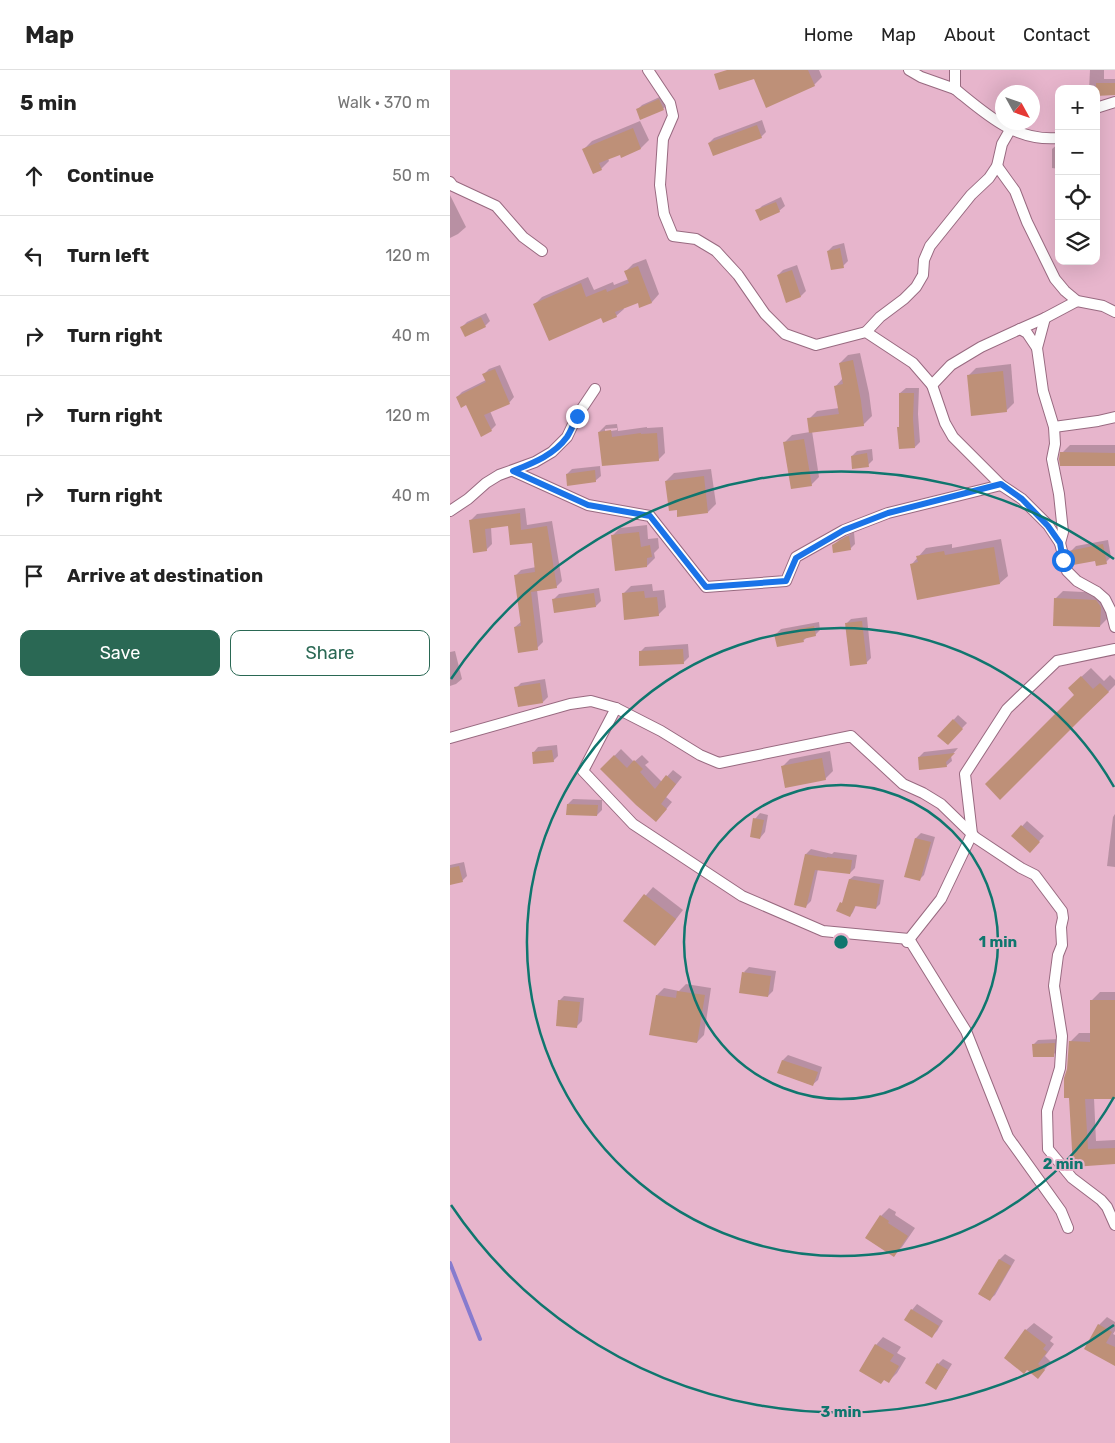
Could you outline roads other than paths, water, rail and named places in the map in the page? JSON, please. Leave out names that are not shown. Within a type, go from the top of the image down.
[{"type":"street","points":[[648,70],[670,103],[673,116],[663,139],[660,185],[664,214],[673,236],[696,239],[716,251],[738,275],[766,314],[785,334],[816,345],[866,332],[880,317],[904,299],[916,286],[923,275],[924,260],[930,246],[972,195],[990,178],[997,166],[1002,144],[1010,130],[1037,137],[1055,138]]},
{"type":"street","points":[[909,70],[921,77],[955,89],[995,121]]},
{"type":"street","points":[[955,70],[955,89]]},
{"type":"street","points":[[1100,107],[1115,102]]},
{"type":"street","points":[[997,166],[1015,191],[1027,222],[1055,279],[1064,291],[1076,301]]},
{"type":"street","points":[[450,182],[453,186],[496,206],[523,237],[542,251]]},
{"type":"street","points":[[932,385],[951,365],[981,347],[1045,318],[1076,301],[1090,302],[1115,312]]},
{"type":"street","points":[[1036,348],[1045,318]]},
{"type":"street","points":[[1020,329],[1027,333],[1036,348],[1043,391],[1054,427],[1055,444],[1052,459],[1059,494],[1063,532],[1060,543]]},
{"type":"street","points":[[866,332],[913,363],[932,385],[945,423],[953,437],[1001,484],[1022,499],[1048,526],[1060,543],[1066,571],[1076,581],[1097,592],[1105,599],[1111,611],[1115,627]]},
{"type":"street","points":[[450,511],[499,475],[535,462],[552,452],[567,437],[577,416],[595,389]]},
{"type":"street","points":[[1054,427],[1115,417]]},
{"type":"street","points":[[513,471],[588,505],[650,516],[706,587],[786,581],[796,558],[844,530],[888,513],[1001,484]]},
{"type":"street","points":[[908,940],[941,899],[972,834],[965,774],[1007,709],[1057,661],[1115,649]]},
{"type":"street","points":[[450,738],[570,704],[590,701],[616,708],[700,755],[719,763],[852,736],[903,784],[923,792],[941,804],[972,834],[1035,875],[1062,911],[1062,945],[1058,955],[1054,986],[1062,1036],[1060,1068],[1047,1111],[1048,1149],[1072,1178],[1101,1200],[1107,1207],[1115,1225]]},
{"type":"street","points":[[616,708],[582,771],[633,824],[742,896],[823,930],[908,940]]},
{"type":"street","points":[[908,940],[966,1031],[1008,1138],[1060,1210],[1068,1228]]},
{"type":"waterway","points":[[450,1263],[480,1339]]}]
